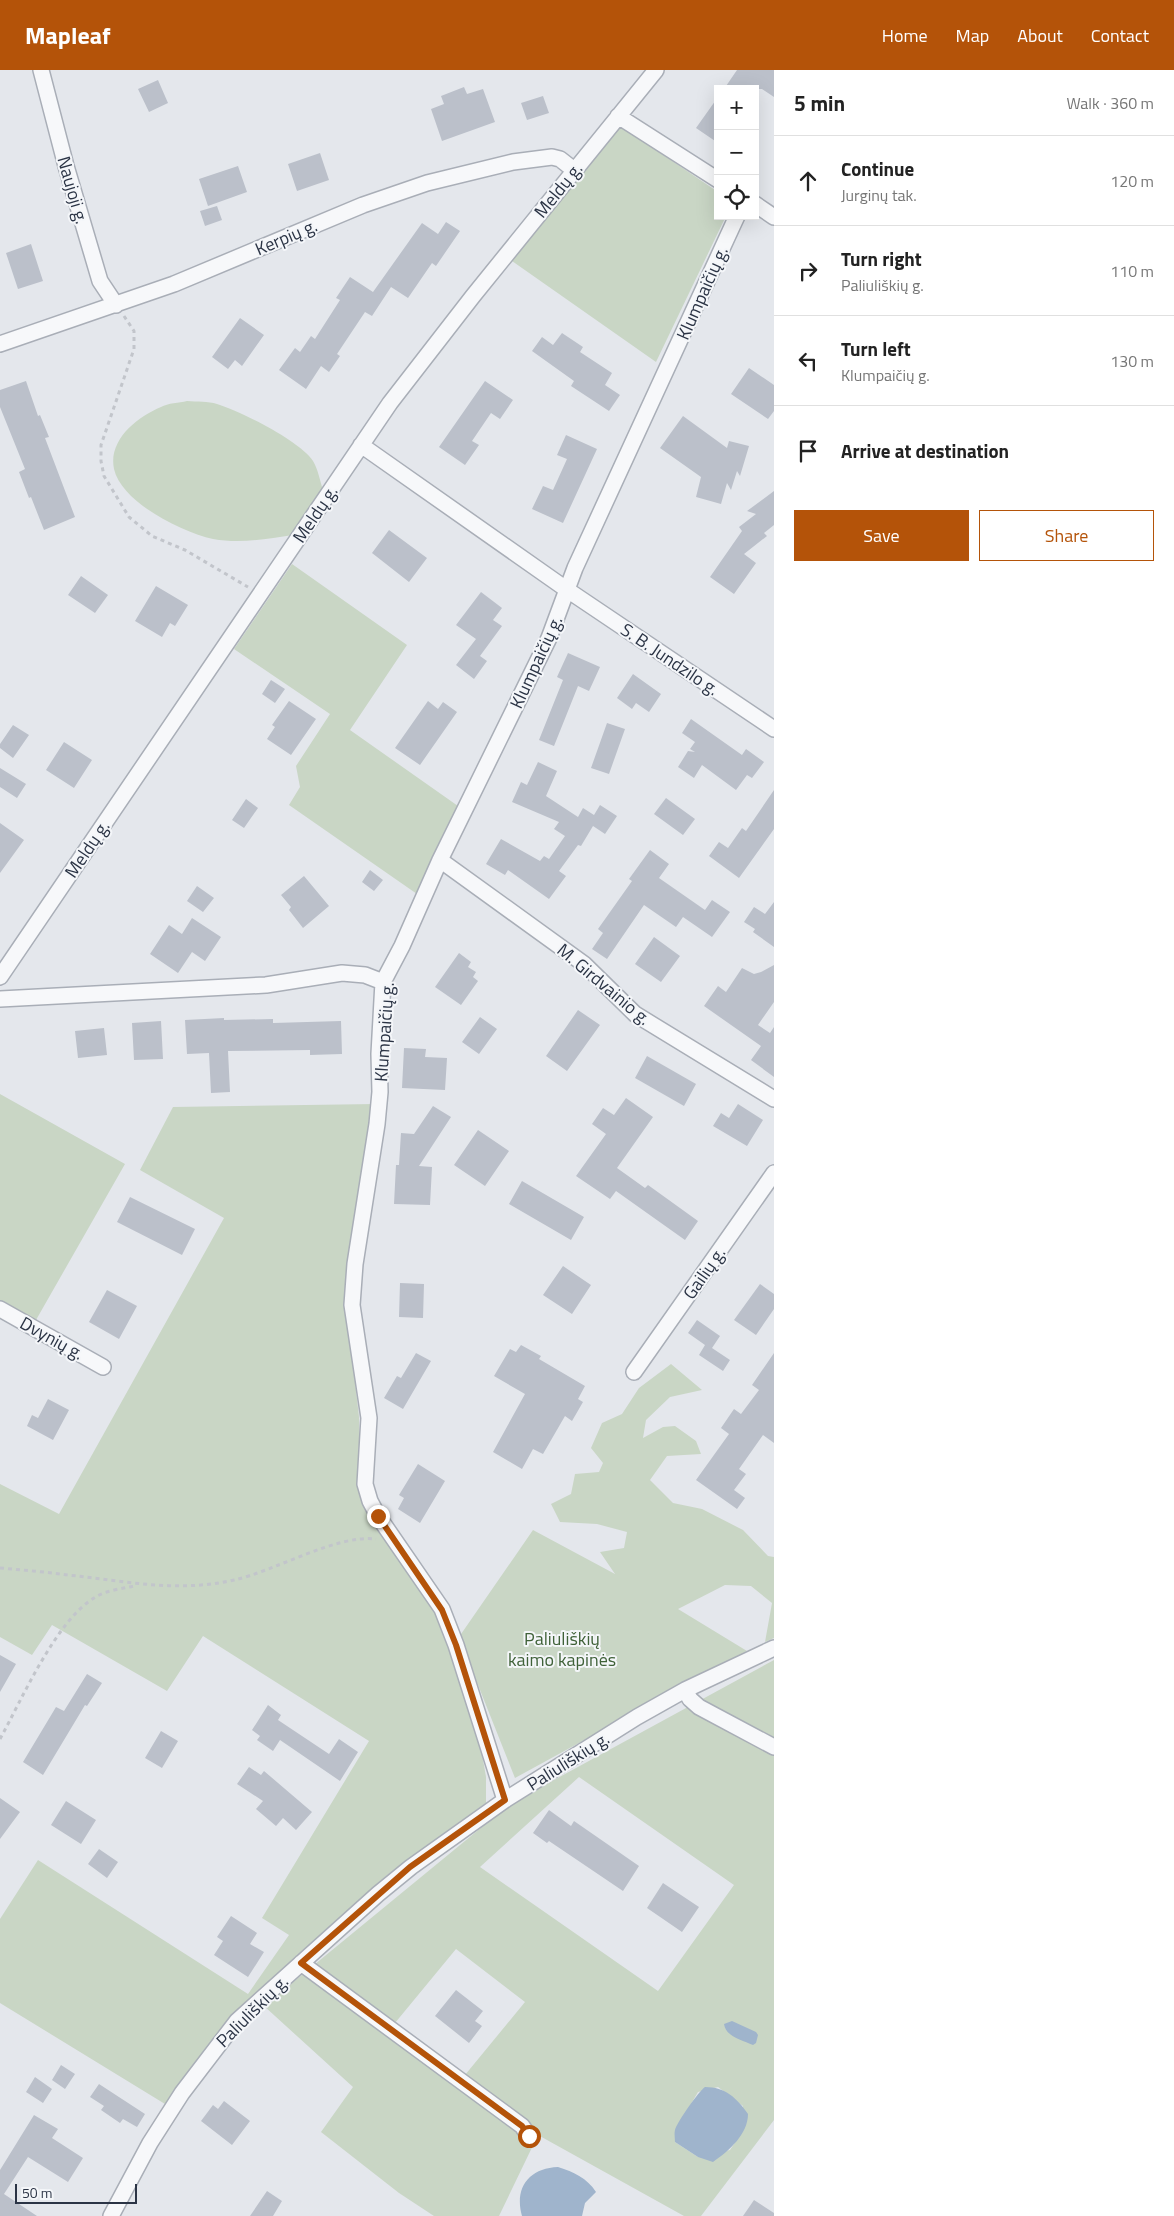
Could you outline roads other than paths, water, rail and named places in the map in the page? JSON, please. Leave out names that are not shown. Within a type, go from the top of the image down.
[{"type":"street","name":"Naujoji g.","points":[[41,70],[66,166],[100,281],[116,305]]},
{"type":"street","name":"Meldų g.","points":[[0,977],[361,445],[434,345],[656,70]]},
{"type":"street","points":[[618,116],[714,177]]},
{"type":"street","name":"Kerpių g.","points":[[0,344],[174,284],[363,205],[427,183],[513,162],[552,157],[560,159],[574,170]]},
{"type":"street","points":[[759,207],[774,216]]},
{"type":"street","name":"Klumpaičių g.","points":[[505,1800],[456,1645],[444,1614],[370,1502],[365,1484],[369,1418],[352,1304],[355,1264],[377,1124],[380,1092],[379,1054],[383,982],[402,946],[440,860],[548,638],[566,589],[735,220]]},
{"type":"street","name":"S. B. Jundzilo g.","points":[[361,445],[566,589],[774,729]]},
{"type":"street","name":"M. Girdvainio g.","points":[[440,860],[584,964],[635,1014],[774,1099]]},
{"type":"street","points":[[0,999],[266,985],[342,973],[365,974],[383,982]]},
{"type":"street","name":"Gailių g.","points":[[634,1372],[774,1173]]},
{"type":"street","name":"Dvynių g.","points":[[0,1309],[103,1367]]},
{"type":"street","name":"Paliuliškių g.","points":[[111,2216],[150,2143],[182,2093],[210,2053],[237,2021],[410,1867],[505,1800],[637,1717],[684,1690],[774,1648]]},
{"type":"street","points":[[684,1690],[699,1707],[774,1747]]},
{"type":"street","points":[[301,1963],[522,2126],[529,2136]]},
{"type":"water","points":[[732,2021],[756,2032],[758,2035],[756,2043],[753,2045],[731,2035],[724,2024]]},
{"type":"water","points":[[705,2087],[724,2091],[739,2103],[748,2114],[745,2128],[741,2135],[725,2153],[713,2162],[698,2157],[675,2142],[677,2126],[693,2100]]},
{"type":"water","points":[[558,2167],[580,2176],[596,2192],[585,2203],[582,2216],[522,2216],[520,2197],[526,2181],[539,2171]]},
{"type":"park label","name":"Paliuliškių kaimo kapinės","points":[[562,1648]]}]
